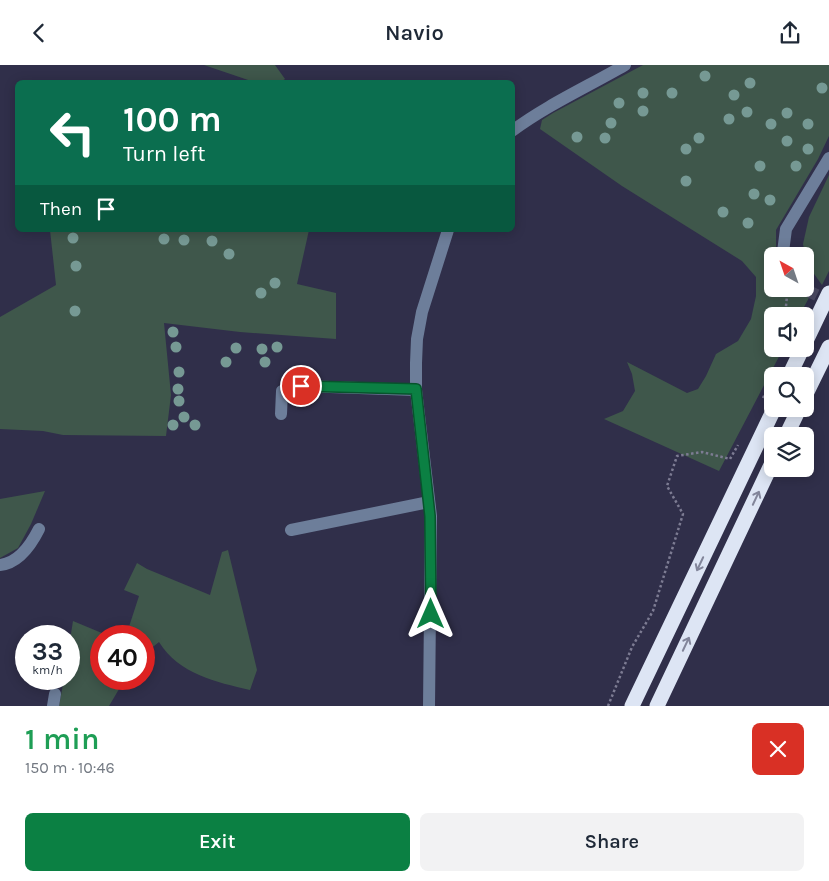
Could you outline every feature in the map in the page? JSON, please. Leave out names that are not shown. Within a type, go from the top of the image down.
[{"type":"highway","points":[[814,324],[829,293]]},
{"type":"highway","points":[[814,378],[829,347]]},
{"type":"highway","points":[[632,706],[720,520],[764,414]]},
{"type":"highway","points":[[657,706],[766,477]]},
{"type":"street","points":[[515,129],[551,105],[625,65]]},
{"type":"street","points":[[784,247],[786,229],[829,158]]},
{"type":"street","points":[[429,706],[431,546],[429,502],[416,389],[417,339],[422,312],[447,232]]},
{"type":"street","points":[[281,414],[282,391],[301,386],[416,389]]},
{"type":"street","points":[[291,530],[429,502]]},
{"type":"street","points":[[0,565],[15,560],[32,542],[39,529]]},
{"type":"path","points":[[608,706],[632,647],[652,611],[683,514],[667,487],[676,456],[702,452],[730,459],[742,438]]},
{"type":"green space","points":[[204,65],[275,65],[285,79],[248,80]]},
{"type":"green space","points":[[643,65],[829,65],[829,136],[818,159],[776,230],[776,247],[764,247],[764,297],[809,297],[804,307],[764,307],[764,357],[779,357],[774,367],[764,367],[764,385],[719,471],[604,419],[623,411],[635,391],[632,374],[627,362],[687,393],[698,389],[716,354],[738,341],[751,319],[756,296],[756,277],[742,261],[622,186],[540,129],[542,120]]},
{"type":"green space","points":[[829,175],[829,271],[822,285],[814,274],[814,247],[804,247],[803,244],[809,217]]},
{"type":"green space","points":[[50,232],[309,232],[297,284],[336,293],[336,339],[240,332],[164,323],[171,395],[166,436],[63,435],[43,431],[0,429],[0,317],[56,285]]},
{"type":"green space","points":[[45,491],[18,548],[0,558],[0,499]]},
{"type":"green space","points":[[228,550],[257,670],[250,690],[212,680],[177,662],[159,642],[155,645],[155,625],[130,625],[139,596],[124,590],[137,563],[210,595],[222,552]]},
{"type":"green space","points":[[73,621],[90,628],[90,690],[118,690],[109,706],[59,706],[62,690],[80,690],[80,625],[72,625]]},
{"type":"tunnel","points":[[814,294],[829,301]]},
{"type":"route","points":[[301,386],[416,389],[430,516],[431,614]]}]
